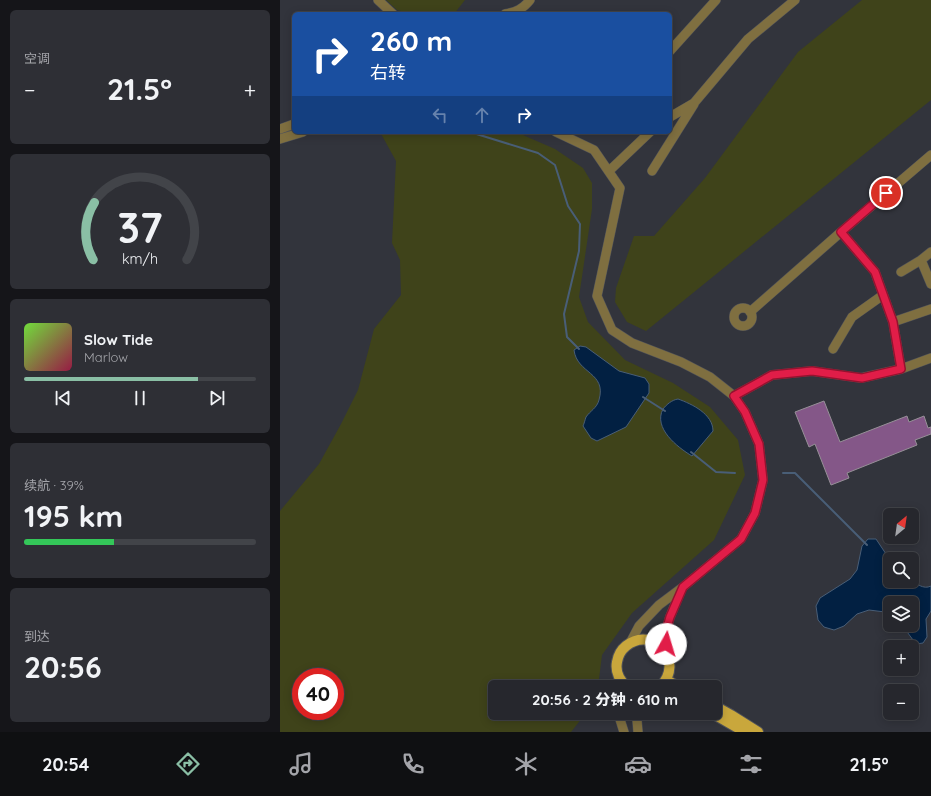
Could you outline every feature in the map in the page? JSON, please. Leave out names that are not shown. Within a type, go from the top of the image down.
[{"type":"main road","points":[[618,680],[617,662],[619,655],[624,648],[637,640],[646,640],[657,644],[666,653],[670,667],[664,680]]},
{"type":"main road","points":[[722,710],[758,732]]},
{"type":"main road","points":[[722,719],[744,732]]},
{"type":"street","points":[[378,0],[391,12]]},
{"type":"street","points":[[516,12],[523,8],[530,0]]},
{"type":"street","points":[[672,49],[716,0]]},
{"type":"street","points":[[652,171],[694,103],[748,39],[795,0]]},
{"type":"street","points":[[672,116],[694,103]]},
{"type":"street","points":[[280,128],[292,125]]},
{"type":"street","points":[[280,139],[296,134]]},
{"type":"street","points":[[560,134],[594,150],[620,188],[598,296],[612,330],[632,343],[682,362],[710,377],[734,396],[745,412],[759,444],[763,480],[755,513],[741,539],[659,605],[638,626],[630,643]]},
{"type":"street","points":[[609,171],[648,134]]},
{"type":"street","points":[[750,312],[931,155]]},
{"type":"street","points":[[841,232],[875,272],[893,322],[901,369]]},
{"type":"street","points":[[901,272],[922,260],[931,252]]},
{"type":"street","points":[[922,260],[931,284]]},
{"type":"street","points":[[833,349],[852,317],[883,295]]},
{"type":"street","points":[[893,322],[931,309]]},
{"type":"street","points":[[734,396],[772,375],[812,371],[862,378],[901,369],[931,358]]},
{"type":"street","points":[[666,653],[665,634],[670,617],[683,587]]},
{"type":"street","points":[[620,720],[624,732]]},
{"type":"street","points":[[637,720],[638,732]]},
{"type":"green space","points":[[386,0],[465,0],[456,12],[405,12],[397,10]]},
{"type":"green space","points":[[862,0],[931,0],[931,100],[646,331],[627,322],[615,302],[616,288],[634,236],[654,236],[705,178],[798,52]]},
{"type":"green space","points":[[381,134],[521,134],[555,149],[583,168],[592,183],[592,209],[579,297],[588,322],[625,360],[673,383],[710,407],[738,440],[745,475],[714,540],[632,613],[602,655],[599,680],[488,680],[488,720],[580,720],[571,732],[280,732],[280,511],[319,464],[358,390],[374,329],[401,295],[400,260],[392,243],[396,161]]},
{"type":"water","points":[[580,346],[586,347],[619,371],[645,378],[649,384],[649,393],[626,427],[597,441],[591,438],[583,426],[586,417],[598,403],[600,391],[599,384],[576,358],[574,350]]},
{"type":"water","points":[[678,399],[701,410],[710,420],[712,425],[713,431],[692,456],[680,448],[668,436],[661,423],[663,409],[670,402]]},
{"type":"water","points":[[868,539],[876,539],[885,552],[883,552],[883,588],[919,588],[919,585],[923,587],[931,586],[931,611],[926,619],[927,637],[923,643],[919,644],[919,640],[913,640],[907,632],[919,632],[919,596],[883,596],[883,612],[869,610],[857,614],[844,626],[834,630],[824,627],[818,620],[816,606],[820,598],[850,579],[857,570],[862,546]]},
{"type":"building","points":[[824,401],[840,442],[907,416],[909,422],[924,416],[928,428],[931,427],[931,434],[915,440],[917,445],[847,473],[849,478],[831,485],[815,444],[809,447],[795,412]]},
{"type":"waterway","points":[[476,134],[538,153],[555,165],[568,206],[580,224],[579,251],[564,314],[567,337],[579,349]]},
{"type":"waterway","points":[[643,397],[665,411]]},
{"type":"waterway","points":[[691,452],[716,472],[735,473]]},
{"type":"waterway","points":[[783,473],[795,473],[867,545]]},
{"type":"route","points":[[666,644],[665,634],[670,617],[683,587],[741,539],[755,513],[763,480],[759,444],[745,412],[734,396],[772,375],[812,371],[862,378],[901,369],[893,322],[875,272],[841,232],[886,193]]}]
